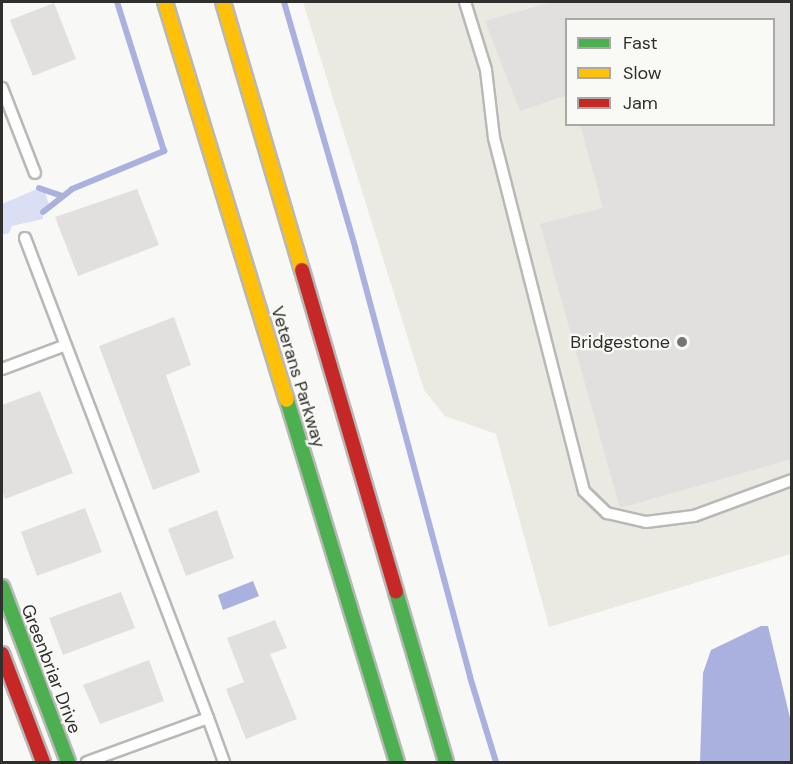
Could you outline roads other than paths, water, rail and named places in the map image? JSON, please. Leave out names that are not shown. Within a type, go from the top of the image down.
[{"type":"main road","name":"Veterans Parkway","points":[[165,2],[397,762]]},
{"type":"main road","name":"Veterans Parkway","points":[[223,2],[447,762]]},
{"type":"main road","name":"Greenbriar Drive","points":[[2,587],[68,762]]},
{"type":"main road","points":[[2,654],[43,762]]},
{"type":"lane","points":[[465,2],[486,70],[494,138],[584,491],[607,513],[646,522],[694,516],[792,480]]},
{"type":"lane","points":[[2,88],[35,173]]},
{"type":"lane","points":[[25,238],[224,762]]},
{"type":"lane","points":[[2,369],[66,345]]},
{"type":"lane","points":[[87,762],[208,718]]},
{"type":"water","points":[[253,581],[259,596],[223,610],[218,595]]},
{"type":"water","points":[[761,626],[768,626],[791,722],[791,762],[700,762],[703,673],[711,650]]},
{"type":"waterway","points":[[43,212],[72,189],[164,151],[117,2]]},
{"type":"waterway","points":[[284,2],[355,247],[470,677],[496,762]]},
{"type":"waterway","points":[[39,188],[62,196]]},
{"type":"place","name":"Bridgestone","points":[[682,342]]}]
